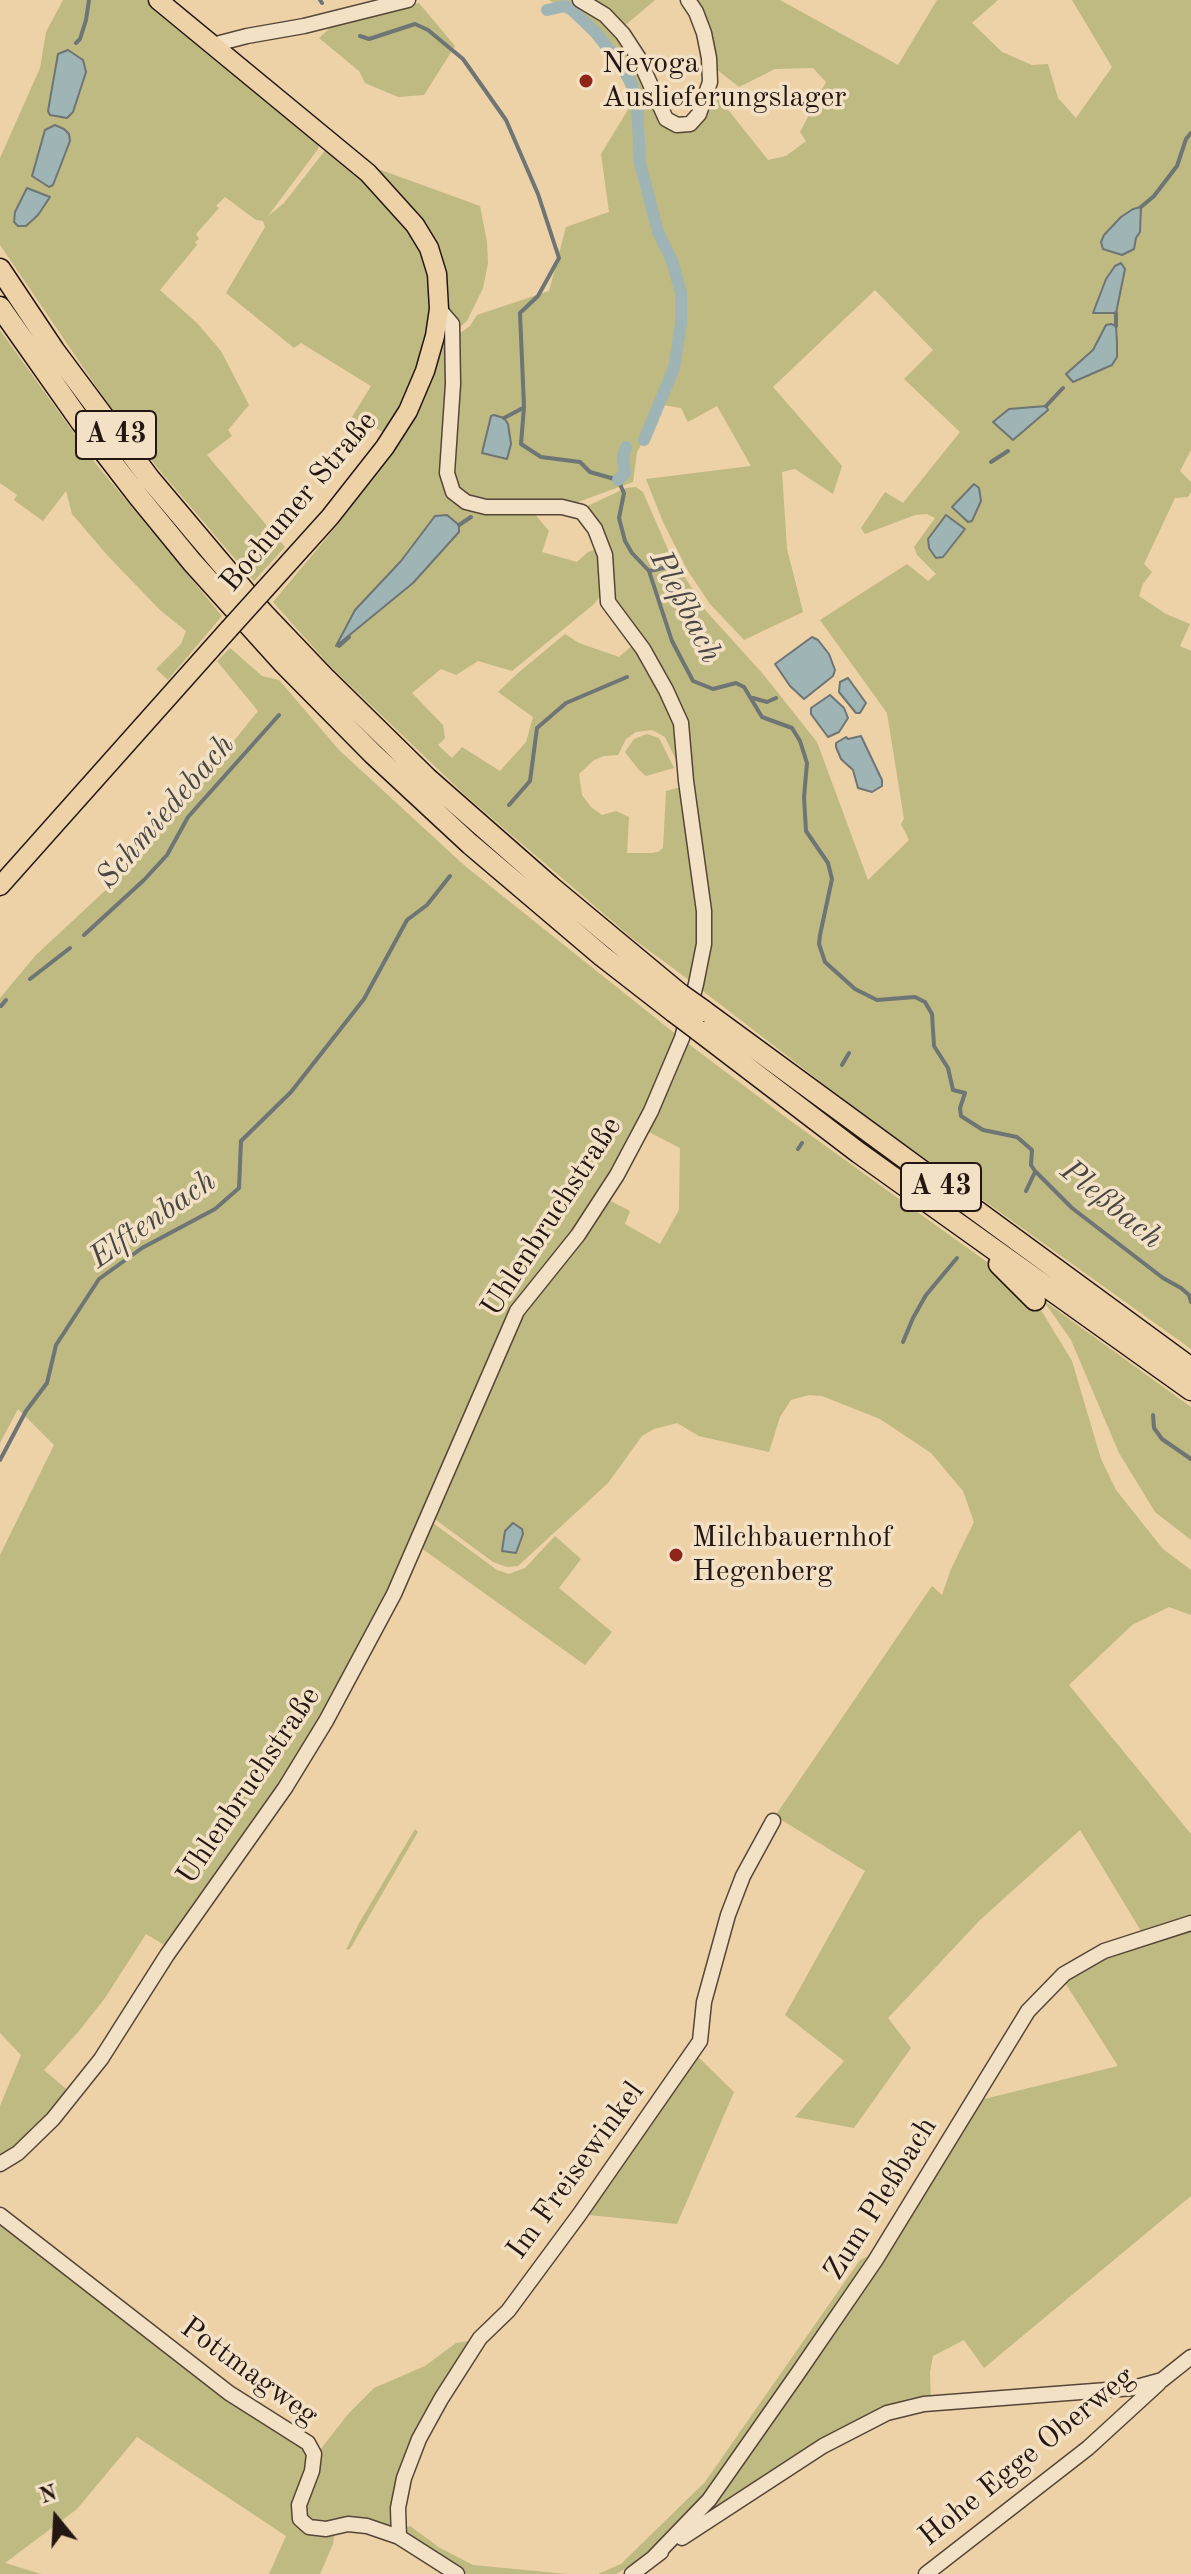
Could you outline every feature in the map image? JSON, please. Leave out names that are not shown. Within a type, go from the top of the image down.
[{"type":"highway","name":"A 43","points":[[0,269],[63,362],[150,479],[263,613],[427,778],[677,1003]]},
{"type":"highway","name":"A 43","points":[[0,307],[72,410],[138,496],[231,607],[373,754],[470,844],[602,956],[677,1003],[1191,1368]]},
{"type":"highway","name":"A 43","points":[[701,1021],[859,1153],[1191,1390]]},
{"type":"highway","points":[[969,1232],[1035,1300]]},
{"type":"main road","name":"Bochumer Straße","points":[[0,886],[330,517],[385,447],[408,411],[425,371],[439,309],[434,261],[423,237],[405,212],[368,173],[158,0]]},
{"type":"street","points":[[215,47],[247,36],[304,26],[408,0]]},
{"type":"street","points":[[580,0],[605,15],[623,34],[638,57],[666,119],[677,125],[690,124],[699,114],[710,82],[704,33],[688,0]]},
{"type":"street","name":"Uhlenbruchstraße","points":[[0,2164],[18,2153],[53,2119],[101,2059],[167,1955],[285,1788],[334,1707],[394,1594],[517,1311],[578,1235],[617,1175],[651,1111],[682,1038],[696,984],[704,944],[704,911],[678,714],[643,649],[608,602],[605,555],[595,529],[582,512],[562,507],[486,507],[466,502],[453,492],[447,473],[453,384],[452,324],[439,309]]},
{"type":"street","name":"Im Freisewinkel","points":[[399,2537],[398,2508],[404,2478],[419,2439],[441,2399],[480,2338],[508,2311],[700,2041],[704,2002],[724,1926],[743,1876],[773,1821]]},
{"type":"street","name":"Zum Pleßbach","points":[[654,2557],[709,2500],[875,2261],[1028,2011],[1064,1974],[1104,1951],[1191,1923]]},
{"type":"street","name":"Pottmagweg","points":[[0,2215],[229,2393],[308,2443],[314,2454],[313,2462],[299,2505],[300,2519],[309,2527],[367,2526],[399,2537],[457,2574]]},
{"type":"street","name":"Hohe Egge Oberweg","points":[[926,2574],[1088,2448],[1191,2357]]},
{"type":"street","points":[[632,2574],[823,2446],[887,2413],[924,2404],[1133,2388],[1162,2380]]},
{"type":"shaded area","points":[[63,0],[146,0],[319,144],[268,216],[284,203],[327,148],[351,167],[401,221],[422,254],[429,275],[431,319],[419,366],[403,406],[387,434],[352,417],[371,386],[301,343],[294,348],[226,293],[265,227],[263,221],[256,220],[225,197],[196,234],[199,239],[195,242],[197,245],[160,290],[197,323],[221,351],[249,405],[228,430],[232,436],[207,455],[285,547],[254,581],[160,471],[108,404],[0,245],[0,158],[40,68],[46,32]]},
{"type":"shaded area","points":[[549,0],[574,0],[584,5],[620,37],[668,127],[678,132],[693,129],[708,111],[713,96],[718,97],[768,160],[786,156],[806,141],[800,132],[826,82],[813,68],[775,69],[739,87],[716,69],[693,0],[780,0],[898,65],[937,0],[998,0],[972,23],[1002,52],[1032,65],[1048,64],[1058,98],[1076,118],[1112,67],[1072,0],[1191,0],[1191,450],[1180,471],[1191,482],[1191,492],[1188,497],[1175,498],[1144,564],[1152,572],[1139,596],[1166,614],[1190,624],[1180,646],[1191,651],[1191,1349],[860,1112],[699,988],[704,978],[685,728],[619,611],[583,508],[626,488],[636,487],[643,492],[669,552],[706,611],[763,674],[817,742],[868,880],[909,840],[901,824],[904,819],[887,713],[820,620],[907,564],[928,581],[936,574],[917,555],[914,547],[935,518],[927,514],[915,515],[865,534],[861,528],[885,492],[903,503],[960,432],[904,379],[933,350],[875,290],[773,387],[842,466],[833,494],[795,469],[782,472],[787,549],[803,612],[744,640],[710,604],[688,571],[646,479],[751,466],[717,406],[688,422],[681,408],[663,405],[637,452],[633,482],[575,503],[534,506],[489,504],[458,491],[452,469],[459,334],[470,326],[477,315],[549,291],[566,227],[609,212],[601,154],[632,103],[606,37]]},
{"type":"shaded area","points":[[591,0],[655,0],[623,27]]},
{"type":"shaded area","points":[[419,3],[455,46],[424,95],[398,97],[365,83],[359,71],[319,38],[333,25]]},
{"type":"shaded area","points":[[68,50],[83,60],[86,72],[73,112],[67,118],[50,115],[48,111],[58,54]]},
{"type":"shaded area","points":[[55,125],[69,134],[70,141],[53,185],[49,187],[32,176],[45,130]]},
{"type":"shaded area","points":[[381,170],[480,206],[488,263],[483,288],[467,321],[459,328],[445,300],[419,217],[376,171]]},
{"type":"shaded area","points":[[27,188],[50,197],[26,226],[18,226],[14,222],[15,212]]},
{"type":"shaded area","points":[[1141,207],[1140,232],[1134,249],[1122,255],[1103,249],[1101,242],[1104,235],[1121,217]]},
{"type":"shaded area","points":[[1121,263],[1125,269],[1116,313],[1093,313],[1106,279]]},
{"type":"shaded area","points":[[1106,325],[1116,326],[1117,343],[1117,357],[1112,365],[1073,382],[1066,374],[1093,350]]},
{"type":"shaded area","points":[[0,330],[96,464],[222,616],[168,680],[156,669],[181,644],[186,631],[160,610],[72,514],[66,491],[43,521],[14,500],[17,495],[0,483]]},
{"type":"shaded area","points":[[442,330],[449,333],[446,492],[534,513],[549,531],[542,552],[577,562],[588,552],[600,548],[603,575],[600,596],[593,605],[512,671],[478,661],[456,675],[441,669],[412,693],[443,725],[445,738],[438,745],[452,758],[462,747],[500,771],[526,742],[533,717],[498,692],[518,673],[565,634],[579,643],[619,657],[635,643],[673,708],[679,766],[665,737],[652,730],[636,732],[626,739],[618,755],[594,760],[579,774],[582,795],[602,815],[616,811],[629,817],[627,853],[652,853],[663,848],[666,791],[681,787],[699,889],[698,952],[689,980],[632,938],[466,796],[331,667],[273,602],[339,523],[402,435]]},
{"type":"shaded area","points":[[1046,406],[1048,410],[1013,440],[993,422],[1009,409]]},
{"type":"shaded area","points":[[491,416],[504,418],[508,424],[511,444],[507,459],[482,453]]},
{"type":"shaded area","points":[[974,484],[979,488],[981,501],[972,521],[968,522],[952,507]]},
{"type":"shaded area","points":[[447,515],[459,525],[459,532],[413,583],[336,646],[355,610],[401,561],[435,516]]},
{"type":"shaded area","points":[[946,515],[965,529],[943,557],[936,558],[929,548],[928,539]]},
{"type":"shaded area","points":[[812,637],[829,654],[835,670],[833,676],[804,699],[790,686],[775,664]]},
{"type":"shaded area","points":[[230,648],[262,676],[279,680],[339,750],[465,866],[678,1036],[647,1109],[611,1173],[572,1237],[544,1273],[527,1287],[508,1321],[402,1570],[323,1719],[169,1948],[146,1934],[105,1998],[44,2070],[72,2094],[0,2162],[0,2106],[21,2055],[0,2033],[0,1555],[54,1445],[18,1409],[0,1443],[0,998],[36,955],[137,861],[258,711],[217,661]]},
{"type":"shaded area","points":[[848,678],[866,703],[860,713],[856,713],[839,692],[840,682]]},
{"type":"shaded area","points":[[830,695],[844,708],[848,718],[839,732],[828,737],[811,714],[811,708]]},
{"type":"shaded area","points":[[647,734],[659,738],[674,768],[646,776],[639,770],[625,752],[634,739]]},
{"type":"shaded area","points":[[861,736],[882,780],[882,786],[872,792],[858,788],[853,770],[841,759],[836,747],[836,743],[846,737]]},
{"type":"shaded area","points":[[686,1042],[1005,1275],[1041,1310],[1072,1361],[1101,1459],[1116,1490],[1163,1549],[1191,1570],[1191,1615],[1169,1607],[1132,1625],[1069,1685],[1191,1834],[1191,1918],[1141,1931],[1080,1830],[980,1920],[888,2018],[911,2048],[854,2128],[795,2117],[844,2061],[785,2015],[865,1871],[775,1816],[932,1586],[942,1595],[974,1522],[963,1491],[931,1453],[880,1419],[822,1396],[809,1395],[791,1400],[780,1417],[769,1452],[699,1436],[677,1423],[642,1436],[608,1483],[518,1566],[507,1567],[493,1562],[432,1517],[512,1325],[605,1198],[630,1211],[625,1224],[660,1244],[679,1210],[680,1148],[645,1130],[685,1050]]},
{"type":"shaded area","points":[[1043,1300],[1191,1407],[1191,1540],[1155,1512],[1119,1453],[1071,1340]]},
{"type":"shaded area","points":[[429,1520],[497,1570],[509,1574],[525,1568],[555,1536],[581,1559],[559,1588],[612,1632],[585,1665],[417,1545]]},
{"type":"shaded area","points":[[513,1523],[522,1529],[523,1534],[516,1553],[502,1551],[505,1531]]},
{"type":"shaded area","points":[[415,1829],[418,1832],[350,1949],[346,1950],[358,1925]]},
{"type":"shaded area","points":[[1191,1926],[1191,2196],[984,2368],[964,2340],[933,2356],[931,2401],[897,2405],[707,2518],[703,2511],[976,2101],[1118,2066],[1064,1981],[1085,1965]]},
{"type":"shaded area","points":[[697,2056],[734,2092],[677,2224],[589,2215],[586,2212]]},
{"type":"shaded area","points":[[0,2220],[316,2455],[349,2413],[374,2388],[425,2366],[456,2343],[477,2340],[414,2438],[395,2540],[384,2534],[335,2529],[333,2544],[320,2574],[269,2574],[286,2536],[137,2437],[77,2509],[5,2563],[41,2574],[0,2574]]},
{"type":"shaded area","points":[[880,2250],[716,2481],[694,2507],[625,2569],[616,2574],[598,2574],[621,2564],[705,2482],[860,2260]]},
{"type":"shaded area","points":[[410,2526],[440,2548],[473,2565],[567,2574],[467,2574],[401,2530]]},
{"type":"waterway","points":[[76,43],[86,20],[89,0]]},
{"type":"waterway","points":[[547,10],[565,6],[572,10],[596,33],[631,83],[637,102],[640,163],[658,232],[672,261],[681,293],[681,324],[674,368],[644,440]]},
{"type":"waterway","name":"Pleßbach","points":[[360,36],[369,39],[415,24],[428,30],[463,59],[506,120],[538,194],[559,258],[538,296],[520,313],[524,407],[521,444],[541,457],[580,462],[590,472],[618,480],[624,493],[619,518],[625,541],[649,571],[672,641],[693,681],[713,689],[736,683],[744,687],[762,717],[792,728],[800,741],[807,763],[804,797],[806,831],[828,863],[832,879],[819,944],[825,962],[855,989],[877,1000],[915,997],[925,1002],[932,1014],[934,1046],[948,1068],[953,1090],[965,1093],[961,1116],[983,1130],[1017,1137],[1032,1150],[1031,1165],[1035,1171],[1072,1208],[1163,1278],[1181,1288],[1189,1295],[1191,1302]]},
{"type":"waterway","points":[[1141,207],[1154,196],[1177,166],[1191,133]]},
{"type":"waterway","points":[[1116,313],[1116,326]]},
{"type":"waterway","points":[[1046,406],[1063,388]]},
{"type":"waterway","points":[[504,418],[523,408]]},
{"type":"waterway","points":[[618,480],[625,473],[623,457],[626,447]]},
{"type":"waterway","points":[[991,462],[1008,451]]},
{"type":"waterway","points":[[459,525],[471,517]]},
{"type":"waterway","points":[[649,571],[668,567]]},
{"type":"waterway","points":[[339,646],[349,637]]},
{"type":"waterway","name":"Elftenbach","points":[[509,805],[530,781],[537,728],[566,703],[627,677]]},
{"type":"waterway","points":[[753,698],[767,702],[776,698]]},
{"type":"waterway","name":"Schmiedebach","points":[[84,935],[167,855],[188,817],[279,715]]},
{"type":"waterway","name":"Elftenbach","points":[[0,1460],[26,1411],[47,1383],[56,1345],[99,1279],[142,1248],[215,1209],[239,1188],[241,1141],[291,1092],[364,999],[407,920],[427,905],[450,876]]},
{"type":"waterway","name":"Schmiedebach","points":[[30,979],[70,948]]},
{"type":"waterway","name":"Schmiedebach","points":[[1,1006],[6,1000]]},
{"type":"waterway","points":[[842,1065],[849,1053]]},
{"type":"waterway","points":[[798,1149],[802,1143]]},
{"type":"waterway","points":[[1026,1191],[1035,1172]]},
{"type":"waterway","points":[[903,1342],[926,1295],[957,1258]]},
{"type":"waterway","name":"Pleßbach","points":[[1153,1415],[1154,1428],[1162,1439],[1191,1459]]},
{"type":"place","name":"Nevoga Auslieferungslager","points":[[586,81]]},
{"type":"place","name":"Milchbauernhof Hegenberg","points":[[676,1555]]}]
